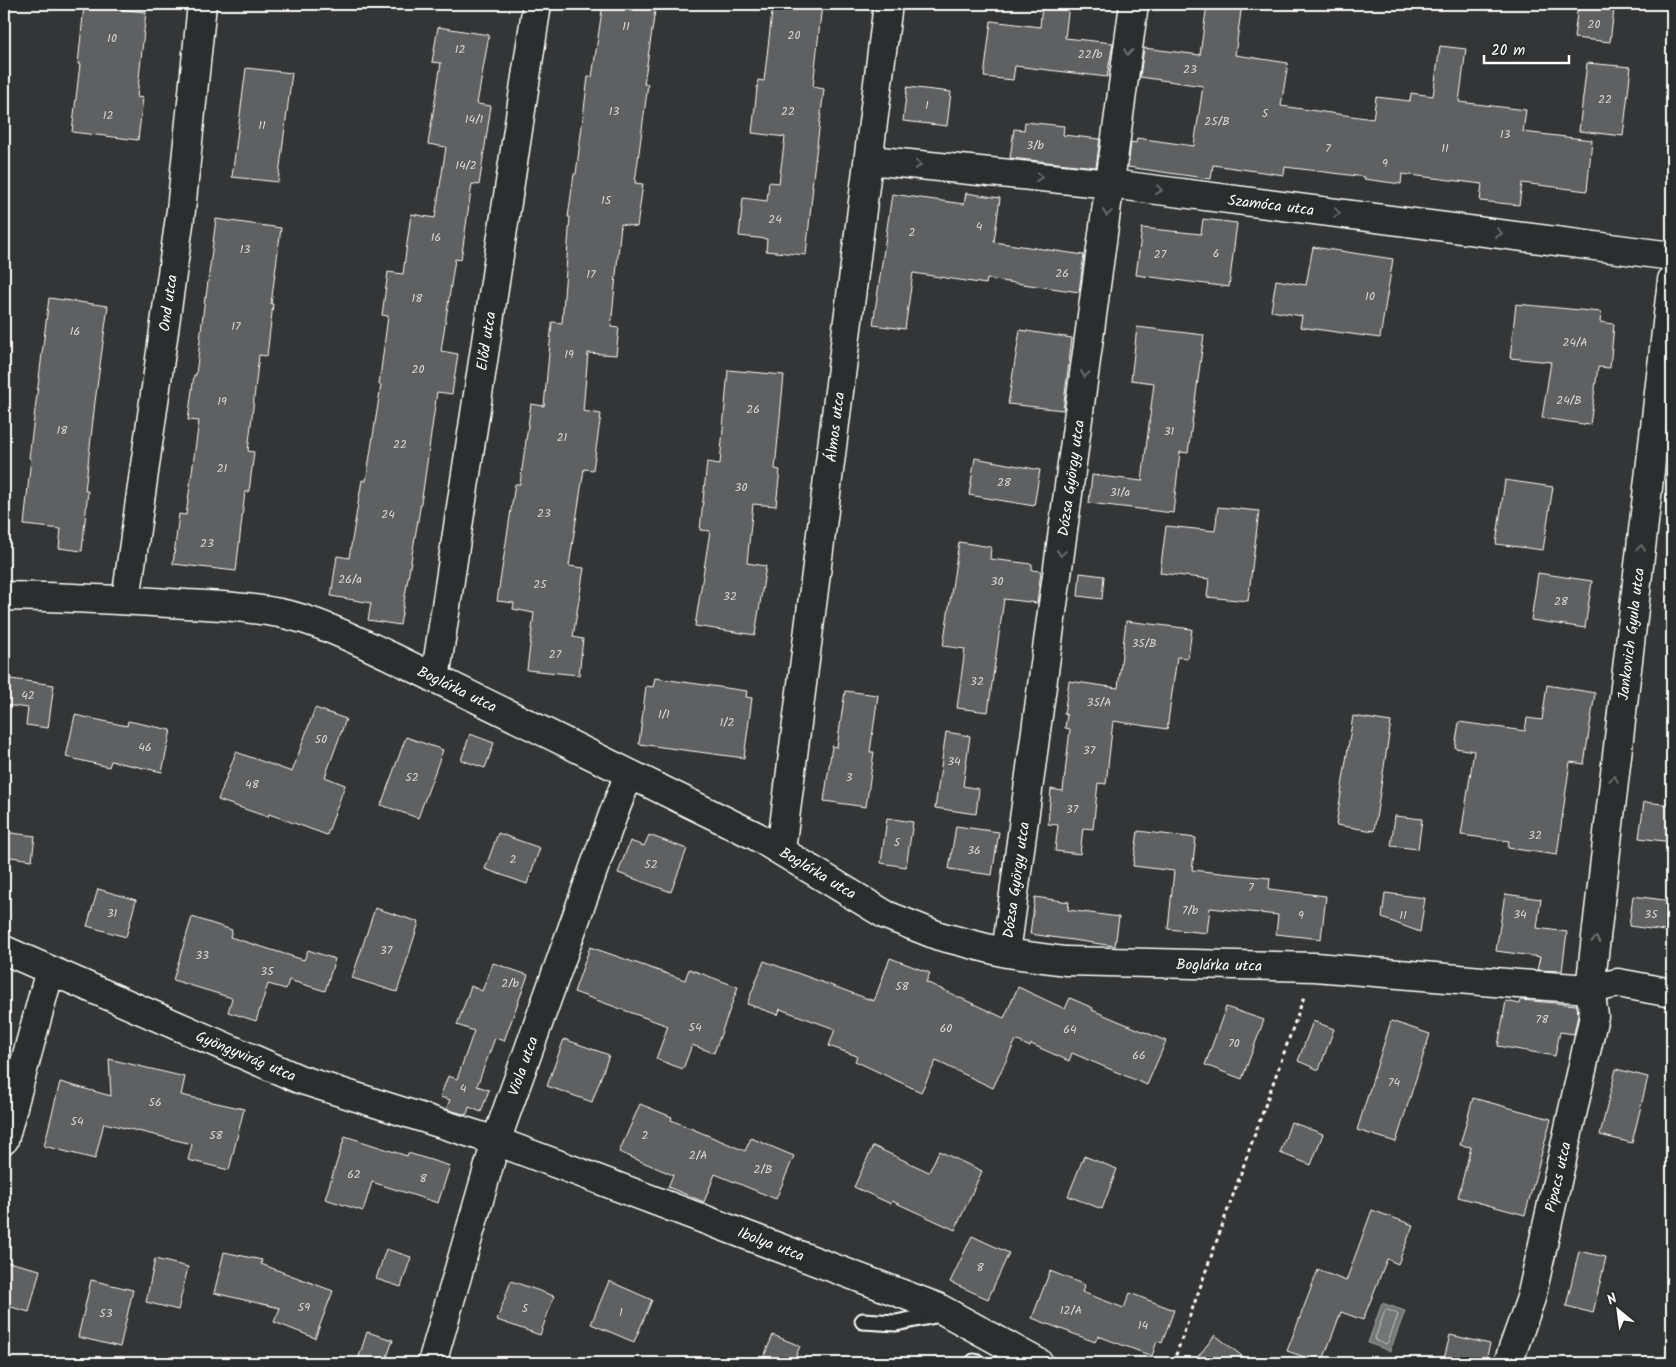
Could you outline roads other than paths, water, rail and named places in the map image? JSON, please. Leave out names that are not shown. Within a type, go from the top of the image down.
[{"type":"street","name":"Ond utca","points":[[126,600],[181,210],[202,4]]},
{"type":"street","name":"Előd utca","points":[[436,679],[537,4]]},
{"type":"street","name":"Álmos utca","points":[[781,850],[888,4]]},
{"type":"street","name":"Dózsa György utca","points":[[1006,953],[1134,4]]},
{"type":"street","name":"Szamóca utca","points":[[869,160],[1110,184],[1672,256]]},
{"type":"street","name":"Jankovich Gyula utca","points":[[1590,988],[1672,280]]},
{"type":"street","name":"Boglárka utca","points":[[4,596],[126,600],[242,609],[302,618],[342,634],[535,726],[756,836],[886,915],[939,936],[1006,953],[1065,961],[1315,967],[1509,984],[1590,988],[1618,983],[1672,993]]},
{"type":"street","name":"Viola utca","points":[[432,1363],[496,1141],[629,774]]},
{"type":"street","name":"Gyöngyvirág utca","points":[[4,950],[298,1079],[496,1141]]},
{"type":"street","points":[[4,1140],[50,970]]},
{"type":"street","name":"Pipacs utca","points":[[1508,1363],[1531,1298],[1592,1026],[1594,1016],[1590,988]]},
{"type":"street","name":"Ibolya utca","points":[[496,1141],[937,1307],[1039,1363]]},
{"type":"lane","points":[[864,1321],[896,1323],[946,1312]]},
{"type":"water","points":[[1382,1303],[1405,1311],[1390,1351],[1368,1343]]}]
